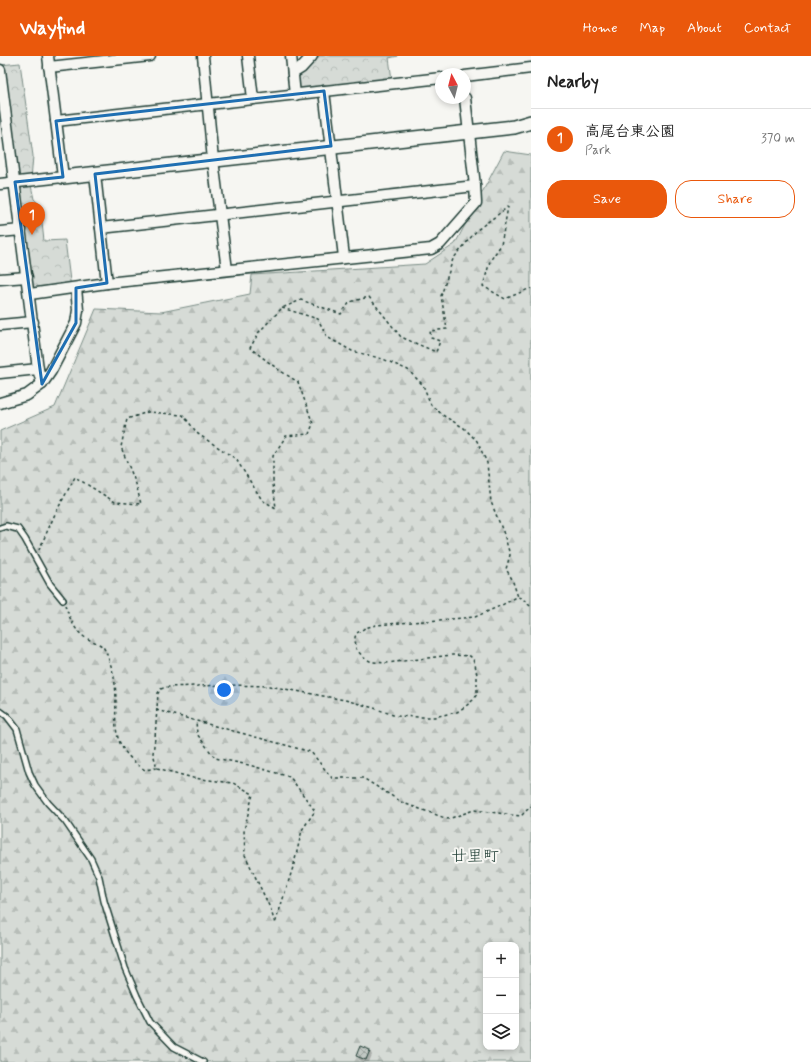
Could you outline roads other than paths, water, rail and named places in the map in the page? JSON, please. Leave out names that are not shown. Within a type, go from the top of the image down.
[{"type":"street","points":[[48,56],[63,177]]},
{"type":"street","points":[[49,67],[150,56]]},
{"type":"street","points":[[202,56],[227,270]]},
{"type":"street","points":[[248,56],[253,100]]},
{"type":"street","points":[[291,56],[295,95]]},
{"type":"street","points":[[293,73],[301,68],[312,56]]},
{"type":"street","points":[[471,75],[531,68]]},
{"type":"street","points":[[0,70],[4,136],[15,182],[30,294],[38,369],[42,384]]},
{"type":"street","points":[[56,121],[435,79]]},
{"type":"street","points":[[324,91],[344,257]]},
{"type":"street","points":[[30,294],[107,283],[431,249],[440,244],[476,203],[466,104]]},
{"type":"street","points":[[0,184],[331,146],[514,127],[531,122]]},
{"type":"street","points":[[95,174],[107,283]]},
{"type":"street","points":[[101,228],[475,186]]},
{"type":"street","points":[[0,232],[21,230]]},
{"type":"street","points":[[0,279],[27,277]]},
{"type":"street","points":[[0,403],[27,395],[36,390],[51,371],[76,323],[78,310],[76,288]]},
{"type":"street","points":[[0,325],[33,322]]},
{"type":"street","points":[[0,373],[38,369]]},
{"type":"lane","points":[[0,528],[6,526],[18,529],[50,584],[63,600]]},
{"type":"lane","points":[[0,711],[7,716],[17,729],[29,772],[35,785],[48,803],[65,821],[91,859],[99,877],[104,901],[125,968],[150,1022],[174,1047],[203,1062]]},
{"type":"place","name":"高尾台東公園","points":[[32,235]]},
{"type":"district","name":"廿里町","points":[[475,855]]}]
